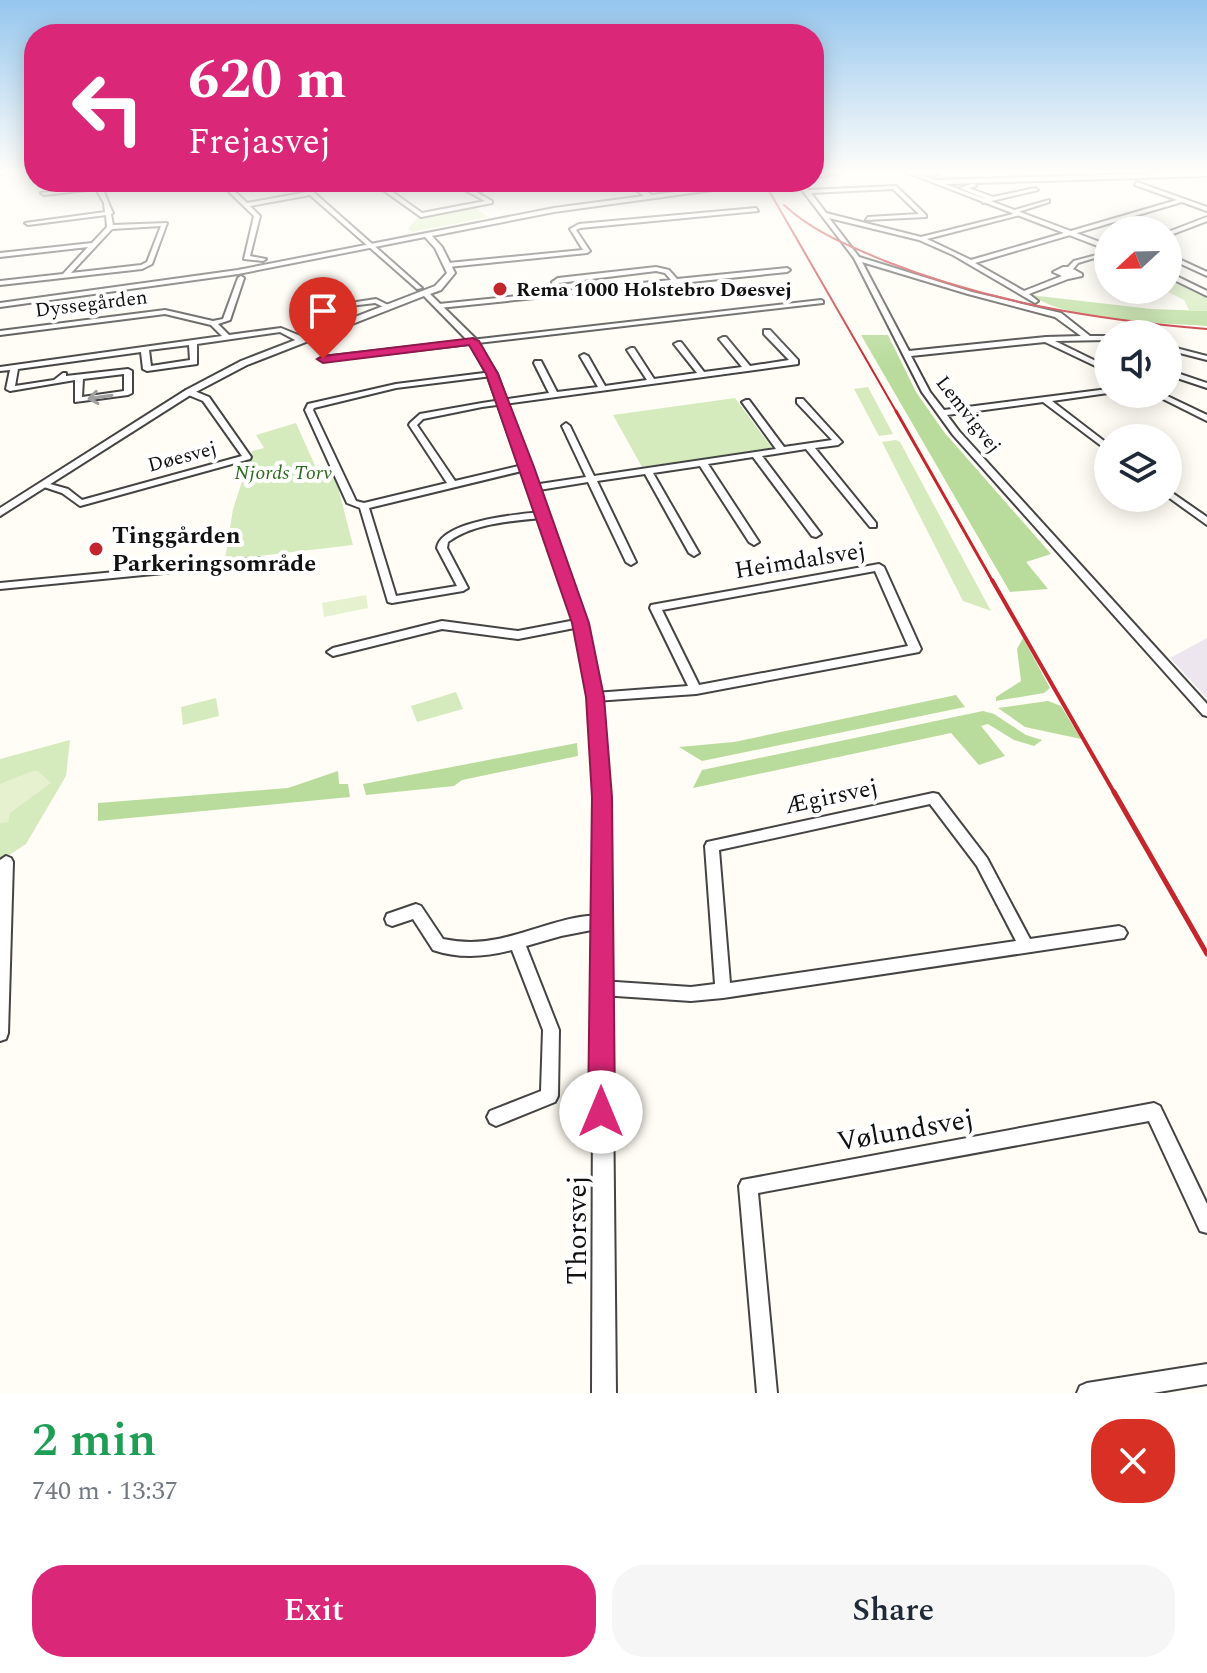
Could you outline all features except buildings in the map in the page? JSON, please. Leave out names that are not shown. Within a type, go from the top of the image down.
[{"type":"street","points":[[65,276],[103,236]]},
{"type":"street","points":[[0,283],[147,265],[160,236]]},
{"type":"street","points":[[253,236],[246,258],[263,259]]},
{"type":"street","points":[[361,236],[428,296],[561,294],[787,270]]},
{"type":"street","points":[[0,305],[238,272],[416,236]]},
{"type":"street","points":[[427,236],[448,265],[449,278],[428,296]]},
{"type":"street","points":[[448,265],[587,251],[577,236]]},
{"type":"street","name":"Lemvigvej","points":[[841,236],[857,258],[906,354],[942,413],[1207,712]]},
{"type":"street","points":[[910,236],[969,263],[1035,301]]},
{"type":"street","points":[[921,239],[932,236]]},
{"type":"street","points":[[969,263],[1059,236]]},
{"type":"street","points":[[1075,236],[1094,246]]},
{"type":"street","points":[[0,255],[96,244]]},
{"type":"street","points":[[1022,294],[1037,290],[1067,273],[1076,262],[1094,255]]},
{"type":"street","points":[[857,258],[970,293],[1058,315],[1087,337]]},
{"type":"street","points":[[1182,262],[1207,274]]},
{"type":"street","points":[[561,294],[555,282],[560,279],[656,269],[667,271],[676,282]]},
{"type":"street","points":[[213,323],[226,320],[241,278]]},
{"type":"street","points":[[1182,279],[1207,291]]},
{"type":"street","name":"Døesvej","points":[[319,288],[326,287],[335,307],[376,301],[388,307]]},
{"type":"street","points":[[954,296],[970,293]]},
{"type":"street","name":"Døesvej","points":[[0,513],[189,392],[244,363],[300,339],[428,296]]},
{"type":"street","name":"Thorsvej","points":[[428,296],[473,341],[492,374],[581,623],[595,697],[602,797],[604,1393]]},
{"type":"street","points":[[323,359],[821,302]]},
{"type":"street","name":"Dyssegården","points":[[0,333],[165,312],[213,323]]},
{"type":"street","points":[[213,323],[227,337]]},
{"type":"street","points":[[0,369],[281,330],[300,339]]},
{"type":"street","points":[[452,484],[413,425],[415,421],[502,402],[795,362],[767,332]]},
{"type":"street","points":[[906,354],[1046,339],[1094,338]]},
{"type":"street","points":[[723,339],[748,369]]},
{"type":"street","points":[[1046,339],[1094,363]]},
{"type":"street","points":[[14,367],[10,389],[194,362],[193,342]]},
{"type":"street","points":[[678,344],[702,375]]},
{"type":"street","points":[[145,349],[147,369]]},
{"type":"street","points":[[631,350],[652,382]]},
{"type":"street","points":[[1182,352],[1207,358]]},
{"type":"street","points":[[584,356],[603,389]]},
{"type":"street","points":[[62,379],[65,360]]},
{"type":"street","points":[[538,363],[554,395]]},
{"type":"street","points":[[79,378],[78,400],[128,393],[128,371]]},
{"type":"street","points":[[492,374],[396,386],[311,406],[309,410],[352,503],[364,506],[527,467]]},
{"type":"street","points":[[1182,377],[1207,386]]},
{"type":"street","name":"Døesvej","points":[[43,485],[65,491],[80,503],[247,457],[206,399],[189,392]]},
{"type":"street","points":[[942,413],[1094,393]]},
{"type":"street","points":[[1044,399],[1094,437]]},
{"type":"street","points":[[533,488],[838,442],[800,401]]},
{"type":"street","points":[[746,402],[782,451]]},
{"type":"street","points":[[1182,406],[1207,418]]},
{"type":"street","points":[[566,426],[631,562]]},
{"type":"street","points":[[809,447],[873,525]]},
{"type":"street","points":[[756,455],[816,534]]},
{"type":"street","points":[[703,463],[754,542]]},
{"type":"street","points":[[648,471],[694,553]]},
{"type":"street","points":[[1182,503],[1207,522]]},
{"type":"street","points":[[364,506],[392,600],[463,588],[442,548],[448,537],[513,518],[542,515]]},
{"type":"street","points":[[0,586],[261,561]]},
{"type":"street","name":"Heimdalsvej","points":[[595,697],[696,690],[915,649],[879,567],[655,608],[696,690]]},
{"type":"street","points":[[333,652],[442,625],[518,635],[581,623]]},
{"type":"street","name":"Ægirsvej","points":[[723,991],[712,846],[933,798],[982,862],[1026,946]]},
{"type":"street","points":[[0,1033],[6,862]]},
{"type":"street","points":[[392,919],[416,911],[438,945],[449,949],[496,948],[577,923],[602,922]]},
{"type":"street","points":[[601,988],[691,994],[723,991],[1119,933]]},
{"type":"street","points":[[496,1117],[549,1096],[551,1030],[517,942]]},
{"type":"street","name":"Vølundsvej","points":[[767,1393],[748,1186],[1154,1112],[1207,1224]]},
{"type":"street","points":[[1087,1393],[1207,1374]]},
{"type":"shaded area","points":[[1207,638],[1207,698],[1170,658]]},
{"type":"green space","points":[[1182,286],[1207,298],[1207,311],[1189,310]]},
{"type":"green space","points":[[1030,295],[1094,304],[1207,311],[1207,326],[1182,325],[1182,320],[1124,320],[1092,316],[1049,304]]},
{"type":"green space","points":[[861,335],[888,335],[916,392],[944,432],[1051,554],[1026,562],[1048,589],[1010,592]]},
{"type":"green space","points":[[868,387],[893,434],[879,436],[854,389]]},
{"type":"green space","points":[[735,398],[772,448],[642,467],[613,415]]},
{"type":"green space","name":"Njords Torv","points":[[296,423],[321,479],[335,476],[353,545],[225,560],[233,509],[252,451],[264,448],[256,435]]},
{"type":"green space","points":[[882,442],[900,442],[991,611],[963,601]]},
{"type":"green space","points":[[366,595],[368,608],[324,617],[322,603]]},
{"type":"green space","points":[[1023,638],[1050,688],[1044,693],[996,701],[996,697],[1021,681],[1017,649]]},
{"type":"green space","points":[[456,692],[463,709],[417,722],[411,706]]},
{"type":"green space","points":[[956,695],[965,707],[702,761],[679,747],[734,742]]},
{"type":"green space","points":[[216,698],[219,716],[183,725],[181,707]]},
{"type":"green space","points":[[1048,701],[1061,706],[1081,739],[1025,727],[998,708]]},
{"type":"green space","points":[[983,711],[994,714],[1026,735],[1042,740],[1034,746],[1014,740],[988,724],[981,726],[1005,756],[979,765],[951,733],[693,788],[702,770]]},
{"type":"green space","points":[[70,740],[66,776],[26,844],[0,861],[0,759]]},
{"type":"green space","points":[[577,743],[578,756],[462,780],[454,786],[366,795],[363,784]]},
{"type":"green space","points":[[38,771],[51,783],[10,813],[8,822],[0,823],[0,784]]},
{"type":"green space","points":[[338,771],[339,784],[348,784],[350,797],[98,821],[98,803],[288,788]]},
{"type":"railway","points":[[795,236],[897,413]]},
{"type":"railway","points":[[829,236],[924,275],[1003,298],[1084,314],[1207,329]]},
{"type":"railway","points":[[896,411],[993,582]]},
{"type":"railway","points":[[992,580],[1115,794]]},
{"type":"railway","points":[[1114,792],[1207,954]]},
{"type":"place","name":"Rema 1000 Holstebro Døesvej","points":[[500,289]]},
{"type":"place","name":"Tinggården Parkeringsområde","points":[[96,549]]},
{"type":"route","points":[[323,359],[473,341],[492,374],[527,467],[581,623],[595,697],[602,797],[601,1112]]}]
